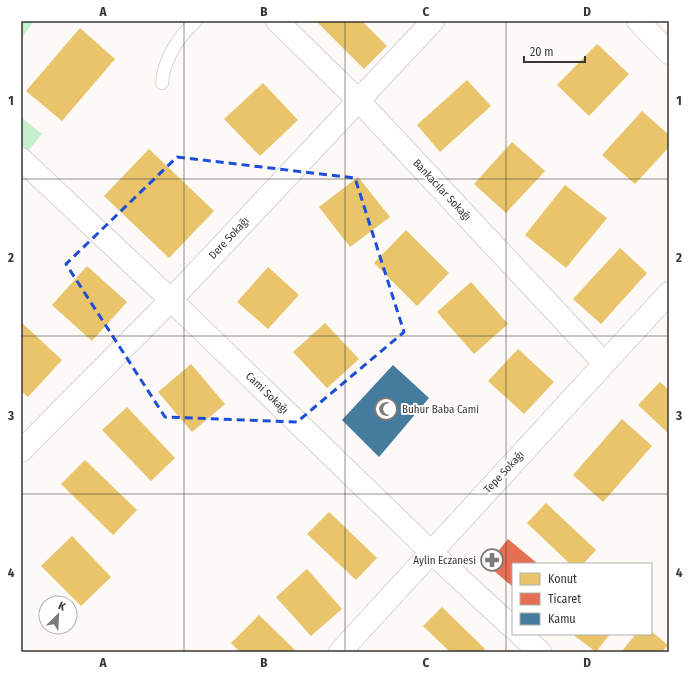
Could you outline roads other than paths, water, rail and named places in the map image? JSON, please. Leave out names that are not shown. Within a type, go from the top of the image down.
[{"type":"street","name":"Bankacılar Sokağı","points":[[277,21],[358,100],[604,363]]},
{"type":"street","name":"Dere Sokağı","points":[[21,451],[171,300],[433,21]]},
{"type":"street","points":[[638,21],[669,53]]},
{"type":"street","name":"Cami Sokağı","points":[[21,159],[171,300],[431,552],[512,627]]},
{"type":"street","name":"Tepe Sokağı","points":[[340,652],[669,293]]},
{"type":"street","points":[[521,635],[540,652]]},
{"type":"lane","points":[[162,83],[163,71],[168,58],[182,34],[196,21]]},
{"type":"place","name":"Buhur Baba Cami","points":[[386,409]]},
{"type":"place","name":"Aylin Eczanesi","points":[[492,560]]}]
